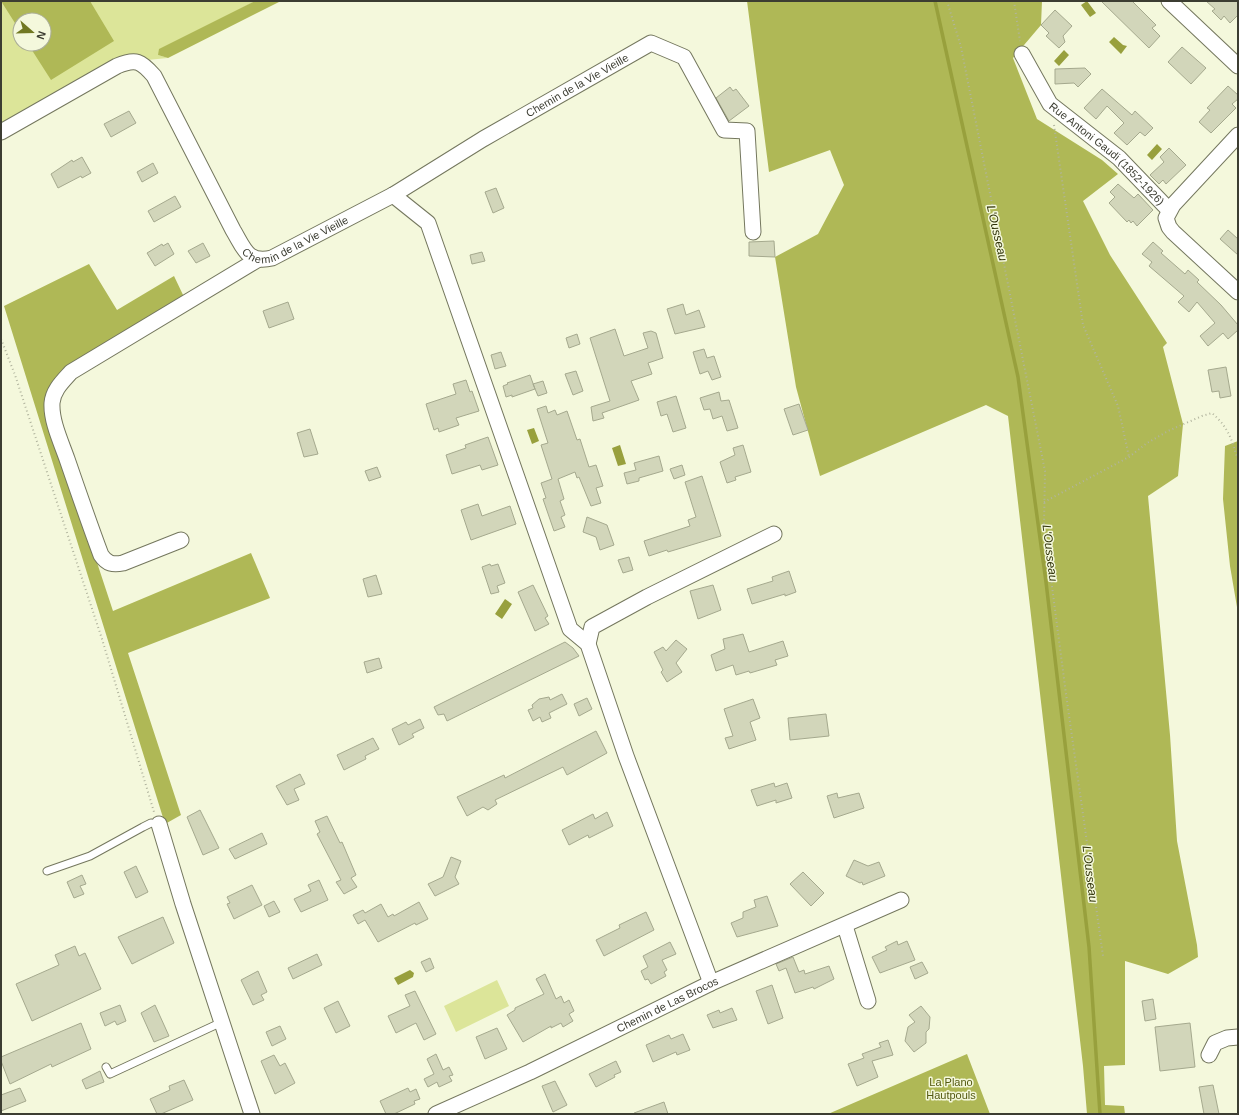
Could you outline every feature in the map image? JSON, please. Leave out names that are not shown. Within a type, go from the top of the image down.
[{"type":"street","points":[[1169,1],[1238,66]]},
{"type":"street","name":"Chemin de la Vie Vieille","points":[[1,132],[117,66],[128,61],[138,61],[146,66],[154,76],[233,230],[247,252],[257,260],[272,258],[392,195],[483,139],[651,43],[684,57],[724,130],[747,131],[753,232]]},
{"type":"street","name":"Rue Antoni Gaudi (1852-1926)","points":[[1022,54],[1050,104],[1119,158],[1169,210]]},
{"type":"street","points":[[1238,136],[1169,210],[1166,218],[1168,227],[1238,292]]},
{"type":"street","points":[[392,195],[428,223],[570,629],[588,644],[626,756],[711,983]]},
{"type":"street","points":[[181,540],[123,563],[115,564],[104,560],[59,434],[53,414],[52,402],[55,392],[71,372],[257,260]]},
{"type":"street","points":[[588,644],[592,627],[647,597],[774,534]]},
{"type":"street","points":[[159,824],[183,904],[252,1114]]},
{"type":"street","name":"Chemin de Las Brocos","points":[[436,1114],[530,1072],[711,983],[845,926],[901,900]]},
{"type":"street","points":[[845,926],[868,1001]]},
{"type":"street","points":[[1209,1055],[1215,1043],[1227,1038],[1238,1037]]},
{"type":"lane","points":[[47,871],[90,856],[143,826],[151,823],[159,824]]},
{"type":"lane","points":[[106,1067],[110,1074],[222,1022]]},
{"type":"path","points":[[947,1],[961,47],[1005,264],[1044,470],[1044,525],[1103,956]]},
{"type":"path","points":[[1014,1],[1022,54]]},
{"type":"path","points":[[1050,104],[1062,173],[1067,223],[1083,325],[1118,406],[1129,457]]},
{"type":"path","points":[[1,340],[15,375],[99,632],[152,808]]},
{"type":"path","points":[[1044,502],[1129,457],[1147,443],[1168,431],[1212,413],[1221,420],[1231,436],[1238,461]]},
{"type":"shaded area","points":[[1,1],[255,1],[158,55],[168,58],[147,60],[127,54],[1,123]]},
{"type":"shaded area","points":[[1087,1],[1096,13],[1090,17],[1081,5]]},
{"type":"shaded area","points":[[1114,37],[1123,45],[1127,46],[1121,54],[1109,42]]},
{"type":"shaded area","points":[[1064,50],[1069,55],[1059,66],[1054,61]]},
{"type":"shaded area","points":[[1157,144],[1162,149],[1152,160],[1147,155]]},
{"type":"shaded area","points":[[534,428],[539,441],[532,444],[527,430]]},
{"type":"shaded area","points":[[620,445],[626,464],[618,466],[612,448]]},
{"type":"shaded area","points":[[505,599],[512,604],[502,619],[495,614]]},
{"type":"shaded area","points":[[410,970],[414,973],[413,977],[398,985],[394,978]]},
{"type":"shaded area","points":[[497,980],[509,1006],[456,1032],[444,1006]]},
{"type":"green space","points":[[1,1],[90,1],[114,41],[51,80],[33,52],[52,52],[52,12],[12,12],[12,18]]},
{"type":"green space","points":[[255,1],[281,1],[168,58],[158,55],[159,49]]},
{"type":"green space","points":[[747,1],[1042,1],[1041,25],[1013,58],[1037,119],[1102,160],[1118,174],[1083,201],[1110,255],[1167,343],[1163,347],[1183,424],[1178,476],[1148,496],[1170,735],[1177,841],[1198,957],[1168,974],[1125,961],[1125,1065],[1104,1066],[1105,1105],[1124,1106],[1125,1114],[1087,1114],[1083,1066],[1008,416],[986,405],[820,476],[796,387],[775,257],[818,234],[844,185],[830,150],[769,172]]},
{"type":"green space","points":[[89,264],[117,310],[174,276],[184,297],[61,374],[46,408],[113,611],[251,553],[270,598],[128,653],[181,815],[165,824],[4,306]]},
{"type":"green space","points":[[1238,441],[1238,613],[1230,566],[1223,499],[1225,446]]},
{"type":"green space","name":"La Plano Hautpouls","points":[[967,1054],[990,1114],[828,1114]]},
{"type":"building","points":[[1101,1],[1132,1],[1156,25],[1152,28],[1160,36],[1149,48]]},
{"type":"building","points":[[1206,1],[1238,1],[1238,15],[1230,23],[1224,16],[1221,20],[1212,11],[1215,9]]},
{"type":"building","points":[[1055,10],[1072,26],[1063,36],[1065,42],[1059,48],[1046,36],[1049,33],[1041,25]]},
{"type":"building","points":[[1182,47],[1206,68],[1191,84],[1168,62]]},
{"type":"building","points":[[1085,68],[1091,74],[1078,87],[1074,83],[1055,84],[1055,69]]},
{"type":"building","points":[[1228,86],[1238,95],[1238,99],[1232,104],[1236,108],[1211,133],[1199,122],[1210,110],[1207,108]]},
{"type":"building","points":[[730,87],[733,91],[736,89],[749,106],[729,121],[716,98]]},
{"type":"building","points":[[1102,89],[1132,115],[1135,111],[1153,128],[1145,136],[1140,132],[1127,145],[1114,133],[1124,123],[1107,106],[1096,119],[1084,108]]},
{"type":"building","points":[[129,111],[136,123],[111,137],[104,124]]},
{"type":"building","points":[[1169,148],[1186,165],[1166,184],[1163,180],[1159,184],[1150,175],[1164,162],[1160,157]]},
{"type":"building","points":[[82,157],[91,173],[82,178],[81,176],[58,188],[51,174],[72,160],[73,162]]},
{"type":"building","points":[[153,163],[158,173],[142,182],[137,172]]},
{"type":"building","points":[[1118,184],[1134,198],[1138,194],[1153,210],[1137,226],[1133,221],[1131,223],[1129,220],[1127,222],[1109,203],[1115,197],[1110,192]]},
{"type":"building","points":[[496,188],[504,208],[493,213],[485,192]]},
{"type":"building","points":[[175,196],[181,207],[154,222],[148,211]]},
{"type":"building","points":[[1228,230],[1238,239],[1238,255],[1220,239]]},
{"type":"building","points":[[774,241],[775,257],[749,256],[749,242]]},
{"type":"building","points":[[1153,242],[1163,251],[1161,253],[1185,274],[1188,270],[1199,280],[1197,282],[1221,305],[1238,325],[1238,330],[1228,339],[1223,333],[1208,346],[1200,336],[1215,323],[1197,302],[1189,312],[1178,302],[1184,296],[1149,266],[1152,262],[1142,254]]},
{"type":"building","points":[[168,243],[174,254],[155,266],[147,253],[162,244],[163,246]]},
{"type":"building","points":[[203,243],[210,256],[196,263],[188,251]]},
{"type":"building","points":[[482,252],[485,261],[472,264],[470,255]]},
{"type":"building","points":[[288,302],[294,319],[269,328],[263,311]]},
{"type":"building","points":[[683,304],[686,315],[699,310],[705,327],[675,334],[667,309]]},
{"type":"building","points":[[615,329],[624,356],[648,348],[643,333],[651,331],[656,333],[663,358],[648,363],[652,374],[631,381],[639,400],[602,413],[604,418],[593,421],[591,407],[610,401],[590,338]]},
{"type":"building","points":[[577,334],[580,344],[569,348],[566,338]]},
{"type":"building","points":[[704,349],[707,358],[714,356],[721,377],[712,380],[708,371],[700,374],[693,352]]},
{"type":"building","points":[[501,352],[506,366],[495,369],[491,355]]},
{"type":"building","points":[[1226,367],[1231,396],[1220,398],[1219,391],[1212,392],[1208,370]]},
{"type":"building","points":[[576,371],[583,391],[573,395],[565,374]]},
{"type":"building","points":[[530,375],[535,389],[512,397],[512,395],[506,397],[503,386],[508,384],[507,383]]},
{"type":"building","points":[[466,380],[470,392],[472,391],[479,411],[456,418],[459,425],[439,432],[438,428],[434,430],[426,404],[456,394],[453,384]]},
{"type":"building","points":[[543,381],[547,393],[538,396],[533,384]]},
{"type":"building","points":[[719,392],[721,401],[729,400],[738,428],[727,431],[722,416],[713,419],[710,409],[704,410],[700,398]]},
{"type":"building","points":[[676,396],[686,428],[673,432],[667,414],[661,416],[657,402]]},
{"type":"building","points":[[799,404],[808,430],[793,435],[784,409]]},
{"type":"building","points":[[546,406],[548,413],[555,410],[557,415],[567,411],[577,440],[580,439],[589,467],[596,465],[603,486],[596,488],[601,503],[591,506],[579,477],[577,478],[575,472],[558,479],[564,499],[560,501],[565,515],[561,517],[565,527],[554,531],[543,499],[546,498],[541,483],[552,479],[541,445],[548,443],[537,409]]},
{"type":"building","points":[[310,429],[318,454],[304,457],[297,433]]},
{"type":"building","points":[[488,437],[498,465],[482,470],[480,465],[452,474],[446,455],[466,448],[465,445]]},
{"type":"building","points":[[743,445],[751,472],[735,477],[736,480],[727,483],[720,462],[735,455],[733,448]]},
{"type":"building","points":[[659,456],[663,471],[639,478],[639,481],[627,484],[624,473],[636,470],[634,463]]},
{"type":"building","points":[[682,465],[685,475],[674,479],[670,469]]},
{"type":"building","points":[[377,467],[381,477],[369,481],[365,471]]},
{"type":"building","points":[[702,476],[721,536],[668,552],[667,550],[649,556],[644,541],[690,526],[688,520],[696,517],[685,482]]},
{"type":"building","points":[[478,504],[482,516],[510,506],[516,524],[471,540],[461,510]]},
{"type":"building","points":[[587,517],[607,525],[614,545],[600,550],[596,537],[583,532]]},
{"type":"building","points":[[629,557],[633,570],[623,573],[618,560]]},
{"type":"building","points":[[490,564],[491,566],[498,564],[505,583],[497,586],[499,592],[491,594],[482,567]]},
{"type":"building","points":[[789,571],[796,592],[752,604],[747,589],[773,581],[772,577]]},
{"type":"building","points":[[376,575],[382,594],[368,597],[363,579]]},
{"type":"building","points":[[533,585],[548,616],[545,618],[549,624],[535,631],[518,592]]},
{"type":"building","points":[[713,585],[721,610],[698,619],[690,591]]},
{"type":"building","points":[[743,634],[749,652],[783,641],[788,656],[775,660],[777,665],[750,673],[749,671],[736,675],[733,665],[716,671],[711,655],[725,649],[723,639]]},
{"type":"building","points":[[676,640],[687,649],[676,663],[682,672],[667,682],[661,672],[663,670],[654,652],[663,647],[666,651]]},
{"type":"building","points":[[565,642],[573,648],[579,656],[447,721],[444,714],[438,715],[434,707]]},
{"type":"building","points":[[379,658],[382,668],[367,673],[364,662]]},
{"type":"building","points":[[562,694],[567,704],[549,713],[551,718],[542,722],[540,717],[533,721],[528,710],[533,708],[532,705],[539,699],[549,697],[550,700]]},
{"type":"building","points":[[587,698],[592,709],[579,716],[574,704]]},
{"type":"building","points":[[753,699],[760,718],[750,722],[756,740],[729,749],[725,738],[733,736],[724,709]]},
{"type":"building","points":[[826,714],[829,736],[790,740],[788,718]]},
{"type":"building","points":[[420,719],[424,728],[412,734],[414,737],[399,745],[392,729],[406,722],[408,725]]},
{"type":"building","points":[[596,731],[607,753],[567,775],[563,767],[495,800],[497,804],[488,810],[483,807],[467,816],[457,797],[504,775],[505,778]]},
{"type":"building","points":[[373,738],[379,749],[365,756],[366,759],[344,770],[337,755]]},
{"type":"building","points":[[300,774],[305,784],[294,789],[299,800],[287,805],[276,786]]},
{"type":"building","points":[[774,783],[775,787],[787,783],[792,798],[776,803],[776,800],[757,806],[751,790]]},
{"type":"building","points":[[837,793],[838,798],[859,793],[864,808],[834,818],[827,796]]},
{"type":"building","points":[[200,810],[219,848],[203,855],[187,817]]},
{"type":"building","points":[[607,812],[613,826],[589,838],[588,835],[569,845],[562,830],[593,814],[595,819]]},
{"type":"building","points":[[327,816],[340,843],[342,842],[356,875],[351,878],[357,887],[344,894],[336,882],[341,880],[317,834],[320,832],[315,821]]},
{"type":"building","points":[[262,833],[267,844],[235,859],[229,849]]},
{"type":"building","points":[[451,857],[461,861],[455,877],[459,884],[435,896],[428,884],[443,877]]},
{"type":"building","points":[[854,860],[868,866],[879,862],[885,876],[863,885],[862,882],[860,883],[846,876]]},
{"type":"building","points":[[136,866],[148,892],[136,898],[124,872]]},
{"type":"building","points":[[803,872],[824,893],[811,906],[790,884]]},
{"type":"building","points":[[82,875],[86,884],[80,886],[84,894],[74,898],[67,882]]},
{"type":"building","points":[[319,880],[328,900],[301,912],[294,899],[311,891],[308,885]]},
{"type":"building","points":[[252,885],[262,905],[234,919],[227,904],[230,903],[227,897]]},
{"type":"building","points":[[767,896],[778,926],[737,937],[731,923],[743,918],[743,912],[756,907],[754,900]]},
{"type":"building","points":[[274,901],[280,912],[269,917],[264,906]]},
{"type":"building","points":[[419,902],[428,919],[416,925],[415,923],[378,942],[365,920],[358,924],[353,915],[363,910],[365,913],[381,904],[388,917],[393,914],[394,916]]},
{"type":"building","points":[[646,912],[654,930],[604,956],[596,940],[620,928],[619,925]]},
{"type":"building","points":[[163,917],[174,943],[132,964],[118,937]]},
{"type":"building","points":[[897,941],[898,945],[907,941],[915,960],[880,973],[872,957],[887,950],[885,947]]},
{"type":"building","points":[[670,942],[676,954],[662,960],[667,970],[664,972],[666,976],[651,984],[648,979],[645,980],[641,971],[648,967],[643,956]]},
{"type":"building","points":[[75,946],[79,956],[85,953],[101,989],[32,1021],[16,984],[59,965],[55,955]]},
{"type":"building","points":[[317,954],[322,965],[293,979],[288,968]]},
{"type":"building","points":[[793,957],[799,972],[804,970],[805,974],[829,966],[834,979],[814,989],[813,987],[795,993],[786,968],[779,971],[776,964]]},
{"type":"building","points":[[430,958],[434,968],[426,972],[421,962]]},
{"type":"building","points":[[922,962],[928,973],[915,979],[910,967]]},
{"type":"building","points":[[258,971],[267,992],[261,995],[264,1000],[253,1005],[241,980]]},
{"type":"building","points":[[545,974],[556,999],[561,996],[564,1003],[569,1000],[574,1011],[569,1014],[573,1021],[563,1027],[561,1023],[551,1028],[551,1026],[523,1042],[507,1015],[515,1010],[515,1008],[544,994],[536,979]]},
{"type":"building","points":[[772,985],[783,1018],[768,1024],[756,991]]},
{"type":"building","points":[[415,991],[436,1034],[424,1040],[416,1023],[396,1033],[388,1016],[410,1006],[405,995]]},
{"type":"building","points":[[1153,999],[1156,1019],[1145,1021],[1142,1001]]},
{"type":"building","points":[[338,1001],[350,1026],[336,1033],[324,1008]]},
{"type":"building","points":[[120,1005],[126,1021],[117,1025],[115,1021],[105,1026],[100,1013]]},
{"type":"building","points":[[155,1005],[169,1036],[154,1042],[141,1013]]},
{"type":"building","points":[[921,1006],[930,1017],[929,1029],[926,1032],[926,1043],[914,1052],[905,1041],[908,1027],[915,1022],[909,1015]]},
{"type":"building","points":[[732,1008],[737,1020],[713,1028],[707,1015],[719,1010],[720,1013]]},
{"type":"building","points":[[81,1023],[91,1049],[52,1067],[51,1064],[10,1084],[1,1061],[1,1057]]},
{"type":"building","points":[[1190,1023],[1195,1067],[1160,1071],[1155,1027]]},
{"type":"building","points":[[280,1026],[286,1039],[272,1046],[266,1032]]},
{"type":"building","points":[[497,1028],[507,1049],[485,1059],[476,1037]]},
{"type":"building","points":[[683,1034],[690,1050],[677,1055],[676,1052],[653,1062],[646,1045],[669,1035],[671,1039]]},
{"type":"building","points":[[888,1040],[893,1055],[872,1061],[878,1077],[857,1086],[848,1064],[864,1058],[862,1054],[881,1047],[879,1043]]},
{"type":"building","points":[[436,1054],[443,1070],[449,1067],[453,1075],[449,1076],[452,1081],[439,1087],[437,1082],[428,1087],[424,1079],[434,1074],[427,1059]]},
{"type":"building","points":[[274,1055],[280,1066],[285,1063],[295,1083],[275,1094],[261,1061]]},
{"type":"building","points":[[616,1061],[621,1072],[614,1075],[615,1077],[596,1087],[589,1074]]},
{"type":"building","points":[[100,1071],[104,1082],[86,1089],[82,1080]]},
{"type":"building","points":[[184,1080],[193,1100],[161,1114],[157,1114],[150,1099],[170,1090],[169,1086]]},
{"type":"building","points":[[555,1081],[567,1105],[553,1112],[542,1086]]},
{"type":"building","points":[[1213,1085],[1219,1114],[1204,1114],[1199,1087]]},
{"type":"building","points":[[20,1088],[26,1101],[1,1111],[1,1095]]},
{"type":"building","points":[[408,1088],[410,1092],[416,1089],[420,1099],[414,1101],[415,1104],[394,1114],[386,1114],[380,1101]]},
{"type":"building","points":[[664,1102],[668,1114],[634,1114],[634,1113]]},
{"type":"waterway","name":"L'Ousseau","points":[[935,1],[1018,377],[1046,582],[1089,947],[1100,1114]]}]
